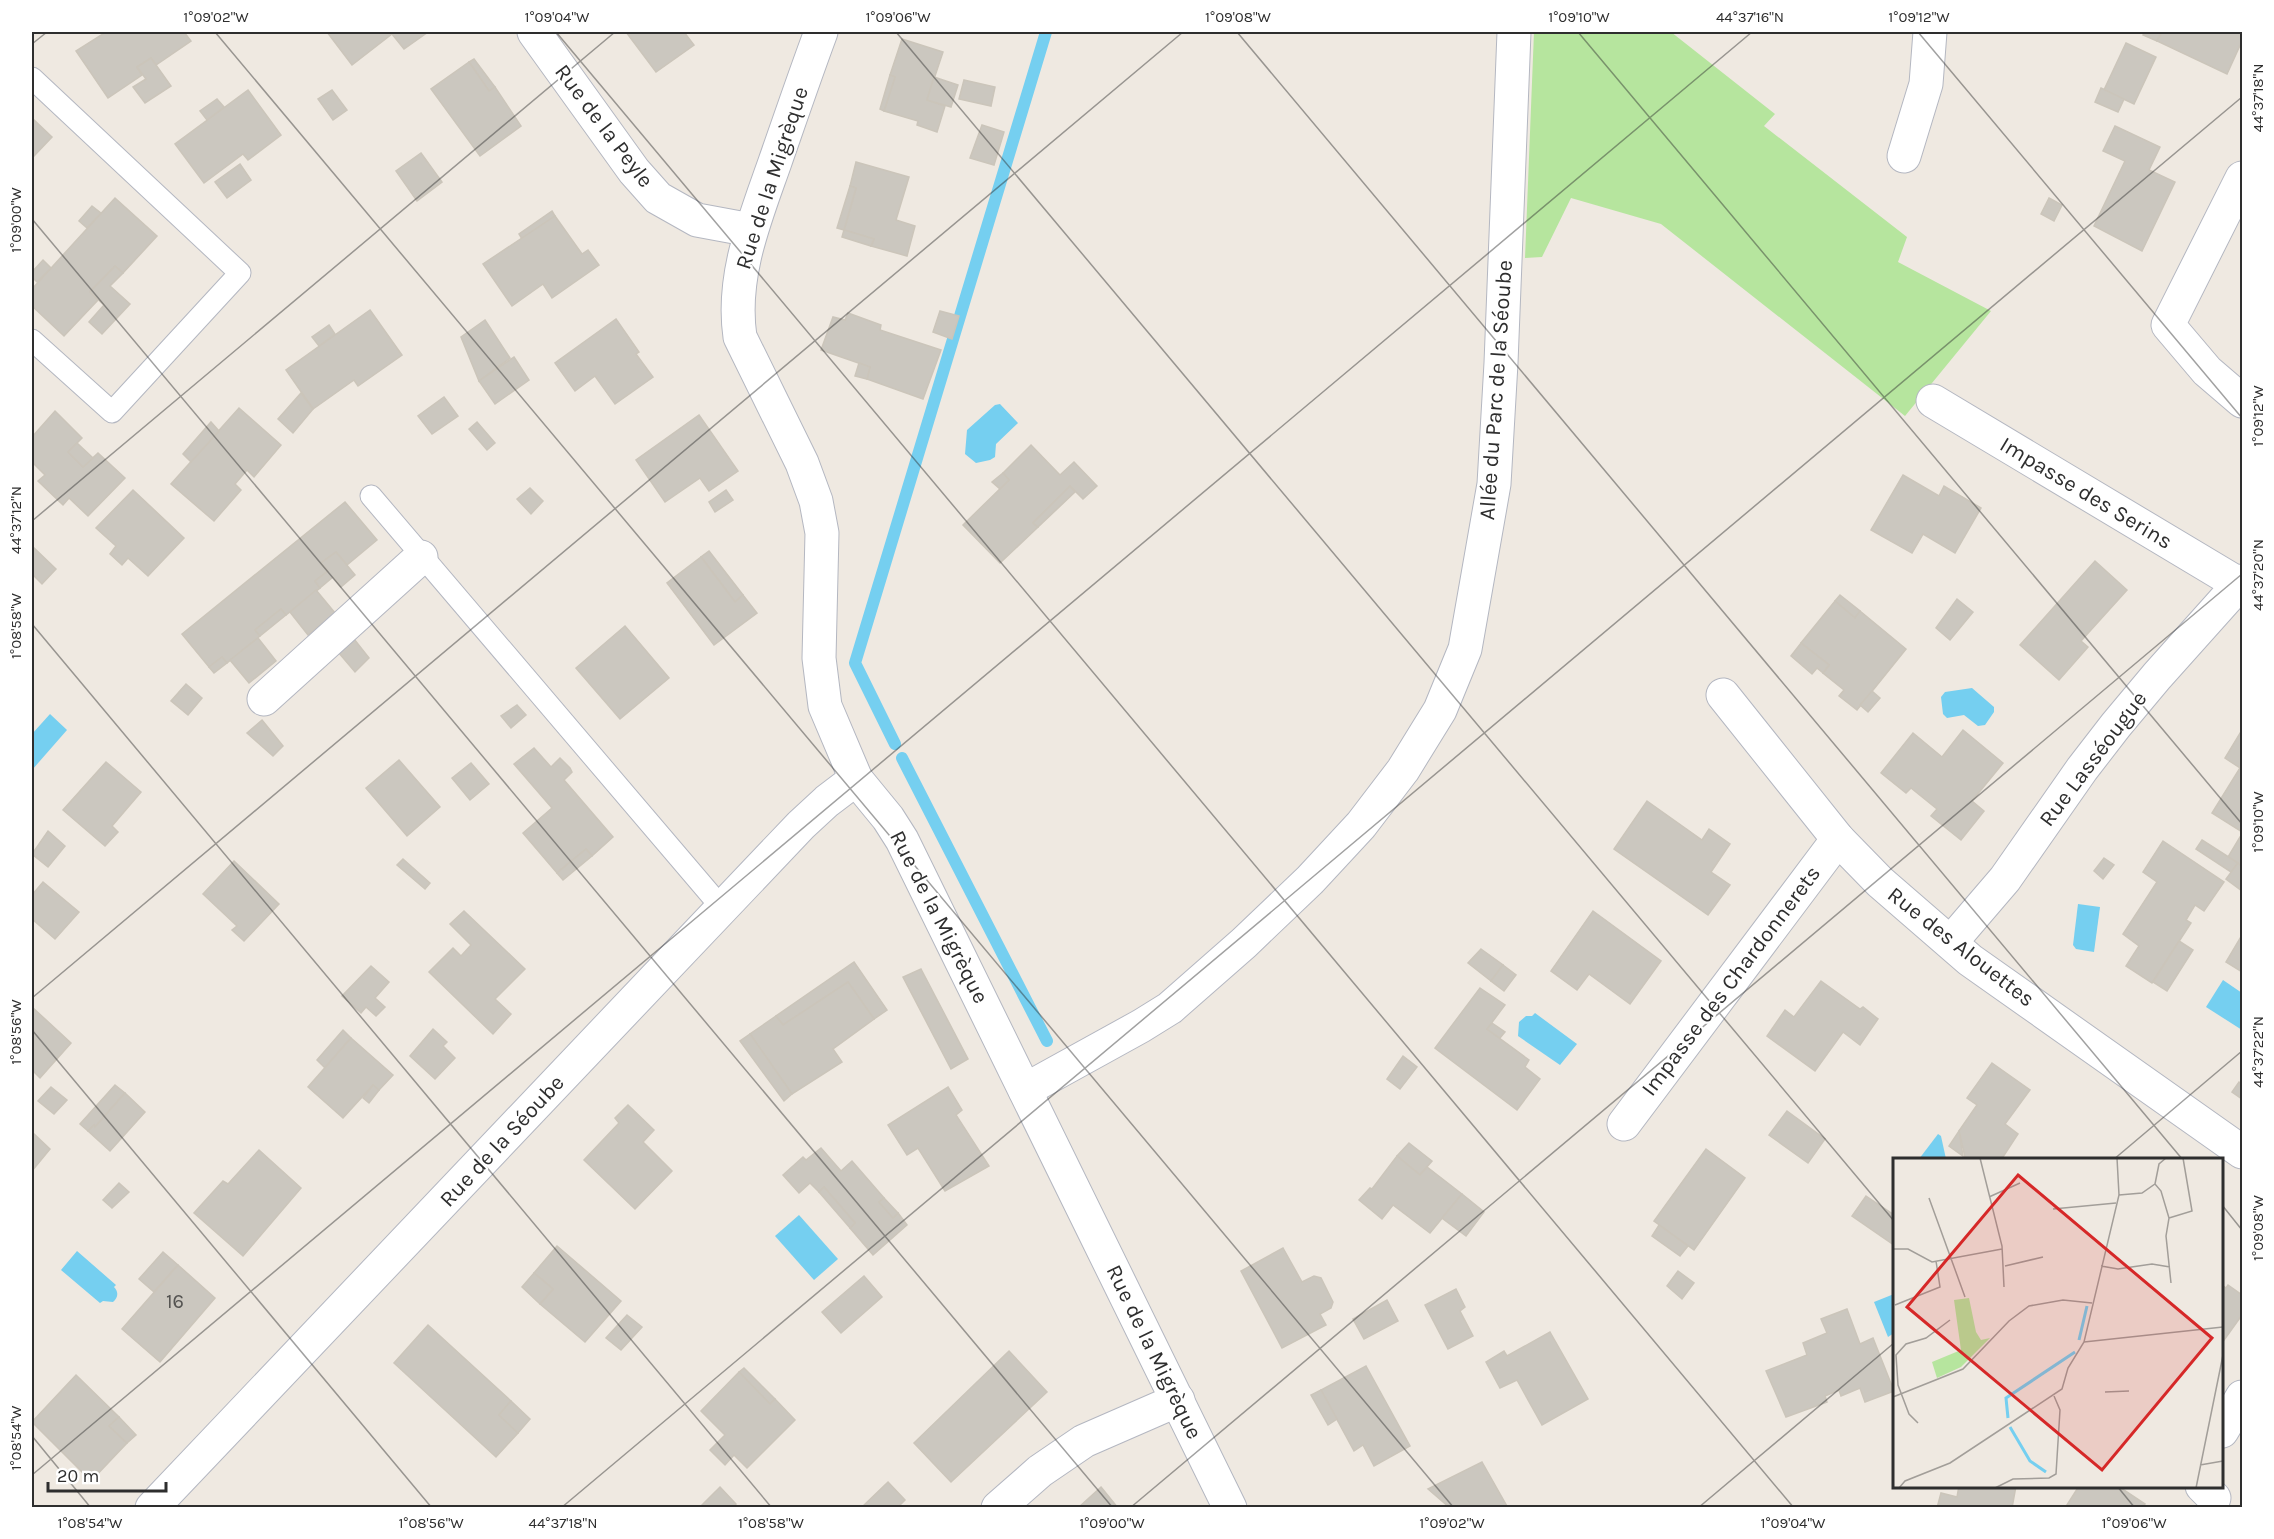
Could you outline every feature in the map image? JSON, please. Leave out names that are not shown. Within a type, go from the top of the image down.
[{"type":"street","name":"Rue de la Peyle","points":[[534,32],[634,171],[658,198],[697,220],[751,230]]},
{"type":"street","name":"Rue de la Migrèque","points":[[821,32],[751,230],[738,293],[740,337],[802,463],[816,501],[822,533],[819,658],[825,706],[856,778],[888,818],[902,840],[1230,1508]]},
{"type":"street","name":"Allée du Parc de la Séoube","points":[[1025,1090],[1170,1008],[1244,943],[1310,880],[1361,825],[1403,770],[1440,710],[1465,649],[1494,484],[1514,32]]},
{"type":"street","points":[[1905,156],[1926,84],[1930,32]]},
{"type":"street","points":[[2242,178],[2168,325],[2206,371],[2242,401]]},
{"type":"street","name":"Impasse des Serins","points":[[1933,401],[2242,584]]},
{"type":"street","points":[[264,699],[421,556]]},
{"type":"street","name":"Rue Lasséougue","points":[[1951,942],[2005,879],[2082,769],[2116,725],[2157,676],[2242,584]]},
{"type":"street","name":"Rue des Alouettes","points":[[1723,695],[1838,839],[1880,882],[1980,967],[2242,1152]]},
{"type":"street","name":"Rue de la Séoube","points":[[152,1508],[801,825],[856,778]]},
{"type":"street","name":"Impasse des Chardonnerets","points":[[1624,1124],[1838,839]]},
{"type":"street","points":[[2223,1429],[2242,1396]]},
{"type":"street","points":[[998,1508],[1040,1471],[1084,1441],[1178,1400]]},
{"type":"lane","points":[[32,78],[240,273],[112,412],[32,340]]},
{"type":"lane","points":[[371,496],[722,908]]},
{"type":"green space","points":[[1534,32],[1671,32],[1775,114],[1764,126],[1907,237],[1898,262],[1991,311],[1905,416],[1661,224],[1571,198],[1542,257],[1525,258]]},
{"type":"water","points":[[1000,404],[1018,423],[996,444],[995,457],[976,463],[965,454],[967,430],[995,405]]},
{"type":"water","points":[[1972,688],[1994,707],[1994,712],[1985,725],[1978,726],[1964,715],[1947,718],[1943,714],[1941,697],[1945,692]]},
{"type":"water","points":[[50,714],[67,730],[32,770],[32,734]]},
{"type":"water","points":[[2078,904],[2100,907],[2094,952],[2076,949],[2073,945]]},
{"type":"water","points":[[2223,980],[2242,993],[2242,1030],[2206,1007]]},
{"type":"water","points":[[1535,1013],[1577,1044],[1560,1065],[1518,1036],[1519,1022]]},
{"type":"water","points":[[1938,1134],[1941,1136],[1946,1158],[1920,1158]]},
{"type":"water","points":[[799,1215],[838,1259],[814,1280],[775,1236]]},
{"type":"water","points":[[77,1251],[116,1285],[114,1287],[117,1295],[113,1302],[100,1303],[61,1270]]},
{"type":"water","points":[[1893,1294],[1893,1334],[1888,1337],[1874,1302]]},
{"type":"building","points":[[106,32],[184,32],[191,41],[156,65],[151,58],[137,67],[142,75],[108,98],[76,51]]},
{"type":"building","points":[[327,32],[428,32],[404,49],[392,34],[352,65]]},
{"type":"building","points":[[626,32],[684,32],[694,45],[656,72]]},
{"type":"building","points":[[2145,32],[2162,32],[2157,41],[2143,35]]},
{"type":"building","points":[[2162,32],[2242,32],[2242,41],[2227,74],[2157,41]]},
{"type":"building","points":[[902,39],[943,52],[927,100],[945,106],[937,132],[917,125],[918,121],[884,111],[895,77],[890,75]]},
{"type":"building","points":[[2126,43],[2156,57],[2134,104],[2104,90]]},
{"type":"building","points":[[151,58],[171,86],[145,103],[133,87],[146,79],[137,67]]},
{"type":"building","points":[[474,59],[495,87],[489,91],[469,62]]},
{"type":"building","points":[[469,62],[489,91],[495,87],[521,126],[480,156],[431,89]]},
{"type":"building","points":[[890,75],[895,77],[884,111],[880,109]]},
{"type":"building","points":[[934,77],[958,85],[951,107],[927,100]]},
{"type":"building","points":[[964,80],[995,87],[991,106],[959,99]]},
{"type":"building","points":[[2101,88],[2124,99],[2118,112],[2095,102]]},
{"type":"building","points":[[248,90],[281,135],[248,160],[243,154],[204,183],[175,144]]},
{"type":"building","points":[[332,90],[347,110],[333,120],[318,99]]},
{"type":"building","points":[[217,99],[224,107],[207,120],[200,111]]},
{"type":"building","points":[[32,118],[52,137],[32,158]]},
{"type":"building","points":[[982,125],[1004,132],[994,165],[970,158]]},
{"type":"building","points":[[2115,126],[2160,147],[2149,170],[2175,182],[2142,251],[2094,226],[2125,161],[2103,151]]},
{"type":"building","points":[[421,153],[442,182],[417,201],[396,171]]},
{"type":"building","points":[[856,162],[909,177],[896,220],[915,226],[907,256],[871,246],[874,239],[844,230],[856,188],[850,186]]},
{"type":"building","points":[[240,164],[251,180],[227,198],[215,182]]},
{"type":"building","points":[[850,186],[856,188],[844,230],[837,228]]},
{"type":"building","points":[[115,198],[157,236],[123,273],[115,266],[90,292],[98,300],[64,336],[32,306],[32,289]]},
{"type":"building","points":[[2049,198],[2062,205],[2054,221],[2041,214]]},
{"type":"building","points":[[92,206],[101,213],[87,228],[79,221]]},
{"type":"building","points":[[552,211],[555,216],[522,239],[519,234]]},
{"type":"building","points":[[555,216],[582,254],[588,250],[599,265],[552,298],[543,284],[512,306],[483,264]]},
{"type":"building","points":[[844,230],[874,239],[871,246],[842,237]]},
{"type":"building","points":[[43,260],[51,268],[37,282],[32,277],[32,272]]},
{"type":"building","points":[[115,266],[123,273],[110,286],[130,304],[102,334],[89,322],[104,305],[90,292]]},
{"type":"building","points":[[370,310],[402,355],[358,386],[354,380],[313,409],[286,370]]},
{"type":"building","points":[[940,311],[959,316],[952,339],[933,332]]},
{"type":"building","points":[[848,313],[881,325],[880,330],[941,350],[923,399],[867,379],[870,367],[821,350],[833,317],[845,320]]},
{"type":"building","points":[[616,319],[639,352],[636,354],[653,377],[615,404],[595,376],[575,391],[555,363]]},
{"type":"building","points":[[485,320],[510,358],[479,381],[461,337]]},
{"type":"building","points":[[329,325],[335,334],[319,346],[312,337]]},
{"type":"building","points":[[514,357],[529,380],[495,404],[479,381]]},
{"type":"building","points":[[859,363],[870,367],[867,379],[855,376]]},
{"type":"building","points":[[301,393],[313,409],[293,433],[278,419]]},
{"type":"building","points":[[444,397],[458,416],[432,434],[418,416]]},
{"type":"building","points":[[239,408],[281,445],[254,477],[247,470],[235,484],[241,490],[214,521],[171,484]]},
{"type":"building","points":[[55,411],[82,438],[68,452],[83,467],[98,453],[125,478],[88,516],[69,498],[63,505],[38,481],[45,475],[32,462],[32,437]]},
{"type":"building","points":[[699,415],[738,471],[709,491],[700,478],[665,502],[636,460]]},
{"type":"building","points":[[211,422],[219,431],[191,462],[183,454]]},
{"type":"building","points":[[477,422],[495,443],[487,450],[469,429]]},
{"type":"building","points":[[77,443],[93,458],[83,467],[68,452]]},
{"type":"building","points":[[1031,445],[1060,475],[1074,462],[1097,486],[1083,499],[1070,486],[1033,523],[1038,527],[1000,563],[963,525],[1009,480],[1003,473]]},
{"type":"building","points":[[1003,473],[1009,480],[1000,489],[992,482]]},
{"type":"building","points":[[1903,475],[1939,496],[1944,486],[1981,508],[1955,553],[1923,534],[1912,553],[1871,530]]},
{"type":"building","points":[[1070,486],[1075,492],[1038,527],[1033,523]]},
{"type":"building","points":[[530,488],[543,501],[531,514],[517,499]]},
{"type":"building","points":[[133,490],[184,538],[148,576],[128,558],[122,565],[110,554],[116,546],[96,528]]},
{"type":"building","points":[[726,490],[733,500],[715,512],[709,502]]},
{"type":"building","points":[[345,502],[377,540],[347,565],[336,552],[321,563],[328,571],[315,581],[320,588],[286,615],[281,609],[255,630],[260,636],[227,663],[222,657],[209,667],[182,634]]},
{"type":"building","points":[[32,546],[56,569],[42,584],[32,574]]},
{"type":"building","points":[[709,551],[743,595],[735,602],[701,557]]},
{"type":"building","points":[[336,552],[355,575],[341,587],[333,577],[320,588],[315,581],[328,571],[321,563]]},
{"type":"building","points":[[701,557],[735,602],[743,595],[757,613],[714,645],[667,583]]},
{"type":"building","points":[[2095,561],[2127,590],[2081,641],[2088,647],[2059,680],[2020,645]]},
{"type":"building","points":[[316,590],[335,613],[308,635],[290,612]]},
{"type":"building","points":[[1840,595],[1860,611],[1855,618],[1835,601]]},
{"type":"building","points":[[1957,599],[1973,612],[1950,640],[1936,628]]},
{"type":"building","points":[[1835,601],[1855,618],[1860,611],[1906,649],[1857,710],[1839,696],[1844,690],[1823,673],[1829,665],[1801,643]]},
{"type":"building","points":[[281,609],[286,615],[260,636],[255,630]]},
{"type":"building","points":[[625,626],[669,678],[620,719],[576,668]]},
{"type":"building","points":[[258,638],[276,661],[249,683],[230,660]]},
{"type":"building","points":[[354,639],[369,658],[355,672],[339,653]]},
{"type":"building","points":[[1801,643],[1829,665],[1823,673],[1817,668],[1812,674],[1791,656]]},
{"type":"building","points":[[222,657],[227,663],[214,673],[209,667]]},
{"type":"building","points":[[186,684],[202,698],[188,715],[171,701]]},
{"type":"building","points":[[1872,691],[1880,698],[1868,712],[1860,705]]},
{"type":"building","points":[[517,705],[526,715],[511,728],[501,716]]},
{"type":"building","points":[[262,720],[283,746],[273,756],[247,733]]},
{"type":"building","points":[[1963,730],[2003,763],[1972,801],[1984,811],[1961,840],[1931,816],[1937,809],[1911,788],[1906,793],[1881,773],[1913,733],[1942,757]]},
{"type":"building","points":[[2242,730],[2242,832],[2212,813],[2240,768],[2225,758]]},
{"type":"building","points":[[534,748],[551,767],[560,758],[570,768],[572,772],[564,780],[613,837],[592,856],[586,849],[557,873],[523,833],[552,808],[514,764]]},
{"type":"building","points":[[399,760],[440,807],[407,836],[366,788]]},
{"type":"building","points":[[106,762],[141,792],[112,826],[118,832],[105,846],[63,810]]},
{"type":"building","points":[[471,763],[489,784],[470,800],[452,778]]},
{"type":"building","points":[[1647,801],[1702,840],[1709,829],[1730,844],[1711,872],[1730,885],[1708,915],[1614,849]]},
{"type":"building","points":[[48,831],[65,846],[48,867],[32,854]]},
{"type":"building","points":[[2240,837],[2242,838],[2242,867],[2228,857]]},
{"type":"building","points":[[2202,840],[2238,863],[2231,872],[2196,849]]},
{"type":"building","points":[[2163,841],[2224,882],[2204,911],[2195,905],[2186,920],[2191,923],[2152,983],[2126,966],[2139,946],[2123,934],[2157,882],[2143,872]]},
{"type":"building","points":[[586,849],[592,856],[563,880],[557,873]]},
{"type":"building","points":[[2104,858],[2114,865],[2103,879],[2094,871]]},
{"type":"building","points":[[403,859],[430,883],[425,889],[397,865]]},
{"type":"building","points":[[234,861],[279,904],[244,941],[232,930],[237,926],[203,894]]},
{"type":"building","points":[[2238,863],[2242,867],[2242,891],[2226,879]]},
{"type":"building","points":[[43,882],[79,912],[55,939],[32,919],[32,895]]},
{"type":"building","points":[[464,911],[525,969],[495,999],[511,1014],[493,1034],[429,972],[453,948],[461,956],[471,945],[450,924]]},
{"type":"building","points":[[1593,911],[1661,961],[1630,1004],[1589,974],[1577,990],[1551,971]]},
{"type":"building","points":[[2242,935],[2242,972],[2226,962]]},
{"type":"building","points":[[2179,941],[2193,950],[2167,991],[2153,982]]},
{"type":"building","points":[[1481,949],[1503,965],[1491,981],[1468,963]]},
{"type":"building","points":[[854,962],[887,1010],[874,1019],[848,982],[783,1025],[776,1016]]},
{"type":"building","points":[[1503,965],[1516,975],[1504,991],[1491,981]]},
{"type":"building","points":[[371,966],[389,982],[375,998],[385,1007],[376,1016],[366,1007],[361,1013],[342,996]]},
{"type":"building","points":[[921,969],[968,1059],[951,1069],[903,977]]},
{"type":"building","points":[[1821,981],[1878,1019],[1860,1045],[1843,1032],[1815,1071],[1767,1036],[1785,1010],[1794,1017]]},
{"type":"building","points":[[848,982],[874,1019],[833,1049],[842,1062],[792,1094],[750,1034],[776,1016],[783,1025]]},
{"type":"building","points":[[1480,988],[1505,1005],[1487,1029],[1529,1060],[1525,1067],[1540,1079],[1517,1110],[1435,1048]]},
{"type":"building","points":[[32,1007],[71,1043],[40,1078],[32,1070]]},
{"type":"building","points":[[1492,1023],[1505,1032],[1500,1038],[1487,1029]]},
{"type":"building","points":[[433,1029],[447,1042],[443,1046],[455,1058],[435,1079],[410,1056]]},
{"type":"building","points":[[343,1030],[351,1038],[325,1068],[317,1060]]},
{"type":"building","points":[[750,1034],[792,1094],[784,1101],[740,1041]]},
{"type":"building","points":[[351,1038],[393,1075],[379,1090],[373,1085],[343,1118],[308,1087]]},
{"type":"building","points":[[1403,1056],[1417,1067],[1400,1089],[1387,1079]]},
{"type":"building","points":[[1992,1063],[2030,1090],[2005,1124],[2018,1134],[2002,1158],[1964,1158],[1959,1131],[1977,1105],[1967,1098]]},
{"type":"building","points":[[2239,1082],[2242,1084],[2242,1099],[2232,1092]]},
{"type":"building","points":[[115,1085],[125,1093],[95,1127],[94,1125],[88,1131],[80,1124]]},
{"type":"building","points":[[373,1085],[379,1090],[369,1103],[363,1098]]},
{"type":"building","points":[[51,1087],[67,1100],[54,1114],[38,1101]]},
{"type":"building","points":[[948,1087],[962,1110],[956,1115],[989,1166],[945,1191],[918,1148],[907,1155],[888,1125]]},
{"type":"building","points":[[125,1093],[145,1112],[110,1151],[88,1131],[94,1125],[95,1127]]},
{"type":"building","points":[[628,1105],[654,1130],[643,1142],[672,1171],[635,1209],[584,1160],[619,1123],[615,1118]]},
{"type":"building","points":[[1787,1111],[1825,1139],[1808,1163],[1769,1135]]},
{"type":"building","points":[[1959,1131],[1963,1156],[1949,1146]]},
{"type":"building","points":[[32,1132],[50,1149],[32,1171]]},
{"type":"building","points":[[1409,1143],[1432,1161],[1420,1175],[1397,1156]]},
{"type":"building","points":[[821,1148],[841,1171],[852,1161],[884,1198],[879,1202],[893,1218],[898,1213],[907,1225],[873,1255],[850,1228],[855,1223],[824,1187],[819,1192],[810,1183],[799,1193],[783,1175],[803,1157],[806,1160]]},
{"type":"building","points":[[1706,1149],[1745,1178],[1694,1250],[1654,1221]]},
{"type":"building","points":[[259,1150],[301,1188],[243,1256],[194,1213],[223,1181],[228,1184]]},
{"type":"building","points":[[1397,1156],[1420,1175],[1427,1167],[1462,1194],[1430,1233],[1393,1205],[1382,1219],[1359,1200],[1370,1188],[1372,1189]]},
{"type":"building","points":[[119,1183],[129,1192],[112,1208],[103,1200]]},
{"type":"building","points":[[824,1187],[855,1223],[850,1228],[819,1192]]},
{"type":"building","points":[[1462,1194],[1484,1212],[1466,1236],[1442,1218]]},
{"type":"building","points":[[1866,1196],[1893,1214],[1893,1244],[1852,1216]]},
{"type":"building","points":[[884,1198],[898,1213],[893,1218],[879,1202]]},
{"type":"building","points":[[1659,1225],[1688,1246],[1680,1256],[1652,1236]]},
{"type":"building","points":[[557,1246],[621,1301],[585,1342],[540,1304],[553,1289],[534,1273]]},
{"type":"building","points":[[1283,1248],[1302,1282],[1314,1276],[1321,1278],[1333,1302],[1331,1308],[1320,1314],[1326,1325],[1282,1348],[1241,1271]]},
{"type":"building","points":[[163,1252],[178,1265],[154,1292],[139,1279]]},
{"type":"building","points":[[178,1265],[215,1298],[160,1362],[122,1329]]},
{"type":"building","points":[[1678,1271],[1694,1283],[1682,1299],[1667,1286]]},
{"type":"building","points":[[534,1273],[553,1289],[540,1304],[522,1287]]},
{"type":"building","points":[[864,1276],[882,1297],[841,1333],[822,1312]]},
{"type":"building","points":[[2228,1285],[2242,1295],[2242,1315],[2223,1342],[2223,1286],[2226,1288]]},
{"type":"building","points":[[1456,1289],[1465,1307],[1460,1311],[1473,1336],[1448,1349],[1425,1305]]},
{"type":"building","points":[[1387,1300],[1398,1321],[1364,1339],[1353,1319]]},
{"type":"building","points":[[1847,1309],[1860,1344],[1873,1338],[1893,1391],[1865,1402],[1860,1388],[1841,1396],[1839,1390],[1825,1396],[1827,1402],[1786,1417],[1766,1371],[1807,1355],[1803,1343],[1827,1333],[1821,1319]]},
{"type":"building","points":[[627,1315],[642,1327],[621,1350],[606,1338]]},
{"type":"building","points":[[428,1325],[511,1401],[499,1415],[518,1433],[496,1457],[394,1363]]},
{"type":"building","points":[[1550,1332],[1588,1399],[1542,1425],[1517,1380],[1500,1388],[1486,1362],[1504,1351],[1507,1356]]},
{"type":"building","points":[[1009,1351],[1047,1392],[951,1482],[914,1443]]},
{"type":"building","points":[[1366,1366],[1410,1446],[1374,1466],[1363,1445],[1354,1451],[1321,1390]]},
{"type":"building","points":[[744,1368],[775,1399],[770,1404],[739,1372]]},
{"type":"building","points":[[739,1372],[770,1404],[775,1399],[795,1420],[747,1468],[734,1455],[725,1465],[710,1450],[725,1435],[701,1411]]},
{"type":"building","points":[[76,1375],[119,1417],[109,1426],[127,1443],[91,1481],[32,1422]]},
{"type":"building","points":[[1321,1390],[1337,1419],[1328,1425],[1311,1395]]},
{"type":"building","points":[[511,1401],[530,1419],[518,1433],[499,1415]]},
{"type":"building","points":[[119,1417],[136,1435],[127,1443],[109,1426]]},
{"type":"building","points":[[1482,1462],[1508,1508],[1450,1508],[1428,1489]]},
{"type":"building","points":[[888,1482],[905,1500],[897,1508],[861,1508]]},
{"type":"building","points":[[720,1487],[736,1504],[733,1508],[699,1508]]},
{"type":"building","points":[[1101,1487],[1118,1508],[1078,1508]]},
{"type":"building","points":[[1959,1488],[2016,1488],[2012,1508],[1937,1508],[1941,1493],[1957,1497]]},
{"type":"building","points":[[2078,1488],[2121,1488],[2145,1504],[2142,1508],[2065,1508]]},
{"type":"waterway","points":[[895,744],[855,663],[1046,32]]},
{"type":"waterway","points":[[902,758],[1047,1041]]}]
